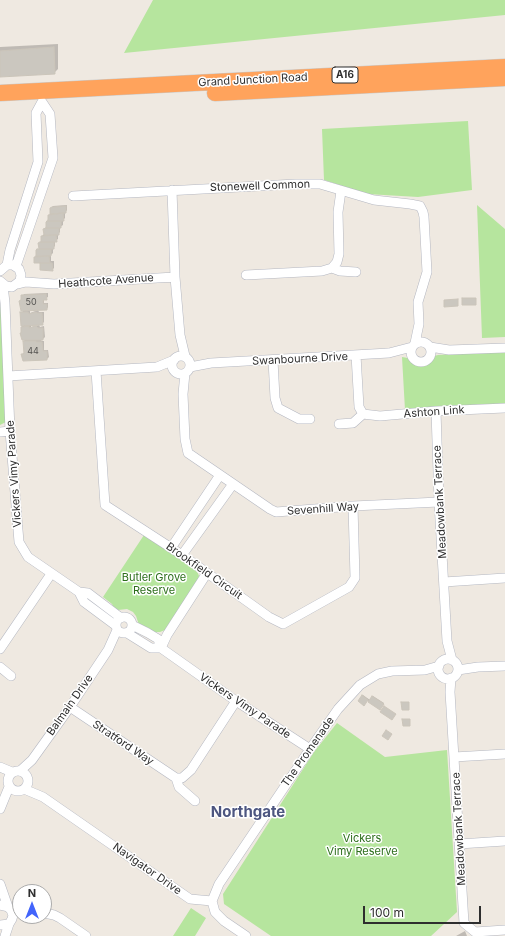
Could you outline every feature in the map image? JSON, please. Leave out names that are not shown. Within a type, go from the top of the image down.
[{"type":"highway","name":"Grand Junction Road","points":[[0,104],[42,96],[505,67]]},
{"type":"highway","name":"Grand Junction Road","points":[[0,93],[42,96],[505,78]]},
{"type":"street","points":[[8,268],[53,158],[50,114],[42,96]]},
{"type":"street","points":[[8,268],[10,250],[38,162],[36,113],[42,96]]},
{"type":"street","name":"Stonewell Common","points":[[73,196],[320,184],[374,200],[420,206],[423,212],[427,272],[418,302],[419,324],[413,349]]},
{"type":"street","name":"Sevenhill Way","points":[[172,190],[175,277],[182,365],[185,439],[188,453],[276,512],[353,506],[439,502]]},
{"type":"street","points":[[246,275],[322,271],[332,268],[337,262],[339,254],[338,212],[341,191]]},
{"type":"street","name":"Heathcote Avenue","points":[[8,268],[38,283]]},
{"type":"street","name":"Vickers Vimy Parade","points":[[5,303],[15,285],[21,278],[8,268]]},
{"type":"street","points":[[332,268],[340,271],[356,272]]},
{"type":"street","name":"Heathcote Avenue","points":[[1,283],[6,286],[26,282],[54,284],[175,277]]},
{"type":"street","name":"Vickers Vimy Parade","points":[[1,283],[5,303],[10,432],[19,542],[28,557],[79,592],[88,593],[121,618],[129,619],[132,625],[158,639],[161,648]]},
{"type":"street","name":"Stonewell Common","points":[[419,324],[429,348]]},
{"type":"street","points":[[429,348],[427,360],[424,362],[417,361],[413,349],[420,342],[429,348],[449,350],[505,348]]},
{"type":"street","name":"Swanbourne Drive","points":[[8,376],[211,363],[356,356],[413,349]]},
{"type":"street","points":[[339,424],[353,423],[363,414],[359,407],[356,356]]},
{"type":"street","points":[[273,360],[275,398],[278,408],[299,419],[310,419]]},
{"type":"street","name":"Brookfield Circuit","points":[[96,370],[105,505],[182,555],[269,617],[283,624],[349,587],[355,578],[353,506]]},
{"type":"street","name":"Ashton Link","points":[[363,414],[380,416],[436,411],[505,408]]},
{"type":"street","name":"Meadowbank Terrace","points":[[436,411],[439,502],[448,669],[464,923],[475,932],[505,930]]},
{"type":"street","points":[[0,432],[10,432]]},
{"type":"street","points":[[171,548],[220,475]]},
{"type":"street","points":[[182,555],[233,484]]},
{"type":"street","points":[[161,648],[167,634],[207,573]]},
{"type":"street","points":[[0,648],[51,574]]},
{"type":"street","points":[[444,582],[505,578]]},
{"type":"street","name":"Vickers Vimy Parade","points":[[79,592],[84,602],[120,631],[151,648],[161,648],[236,702],[310,749]]},
{"type":"street","points":[[121,618],[117,620],[120,631],[131,630],[132,625]]},
{"type":"street","name":"Balmain Drive","points":[[1,808],[11,796],[18,781],[70,707],[120,631]]},
{"type":"street","name":"The Promenade","points":[[212,900],[219,884],[310,749],[338,709],[360,685],[378,674],[392,671],[505,666]]},
{"type":"street","points":[[0,667],[12,676]]},
{"type":"street","points":[[176,778],[182,778],[191,770],[236,702]]},
{"type":"street","name":"Stratford Way","points":[[70,707],[176,778],[179,787],[195,801]]},
{"type":"street","points":[[454,756],[505,754]]},
{"type":"street","name":"Navigator Drive","points":[[0,767],[18,781],[190,899],[212,900]]},
{"type":"street","points":[[459,844],[505,842]]},
{"type":"street","points":[[0,884],[10,915],[5,936]]},
{"type":"street","points":[[212,900],[215,912],[224,921],[246,936]]},
{"type":"street","points":[[52,915],[60,918],[86,936]]},
{"type":"street","points":[[0,928],[1,936]]},
{"type":"green space","points":[[153,0],[505,0],[505,15],[124,53]]},
{"type":"green space","points":[[468,121],[472,190],[418,197],[367,194],[324,180],[322,129]]},
{"type":"green space","points":[[477,205],[505,229],[505,337],[482,338]]},
{"type":"green space","points":[[0,283],[6,422],[0,425]]},
{"type":"green space","points":[[499,351],[505,352],[505,405],[405,410],[402,357],[408,358],[421,365],[428,363],[434,356],[438,355]]},
{"type":"green space","name":"Butler Grove Reserve","points":[[144,535],[197,571],[199,576],[198,581],[165,630],[160,632],[154,632],[147,627],[142,627],[139,625],[133,612],[127,609],[118,610],[114,608],[112,604],[103,597]]},
{"type":"green space","name":"Vickers Vimy Reserve","points":[[337,723],[385,757],[447,750],[457,912],[431,936],[271,936],[224,904],[223,894],[314,752]]},
{"type":"green space","points":[[191,908],[206,918],[195,936],[173,936]]},
{"type":"building","points":[[54,47],[55,74],[0,77],[0,51]]},
{"type":"building","points":[[66,206],[66,213],[50,214],[50,208],[52,207]]},
{"type":"building","points":[[63,213],[64,221],[48,221],[48,215]]},
{"type":"building","points":[[47,221],[61,221],[61,228],[46,228]]},
{"type":"building","points":[[59,228],[59,235],[44,235],[43,229]]},
{"type":"building","points":[[56,235],[57,242],[41,242],[41,236]]},
{"type":"building","points":[[54,242],[54,249],[39,249],[38,243]]},
{"type":"building","points":[[37,249],[51,249],[51,256],[36,256]]},
{"type":"building","points":[[49,256],[50,263],[34,263],[34,257]]},
{"type":"building","points":[[40,263],[52,263],[53,271],[40,270]]},
{"type":"building","points":[[46,294],[47,300],[43,300],[43,304],[47,304],[47,310],[21,311],[19,301],[21,300],[21,295]]},
{"type":"building","points":[[462,298],[476,298],[476,305],[462,305]]},
{"type":"building","points":[[458,299],[458,306],[444,307],[444,300]]},
{"type":"building","points":[[20,312],[28,312],[29,314],[36,312],[42,313],[43,325],[21,326]]},
{"type":"building","points":[[29,326],[29,328],[36,326],[38,328],[43,328],[43,340],[22,340],[20,333],[21,327]]},
{"type":"building","points":[[23,341],[42,342],[43,351],[47,351],[47,360],[23,361],[21,354],[24,354]]},
{"type":"building","points":[[362,695],[368,700],[364,706],[358,701]]},
{"type":"building","points":[[372,696],[384,704],[380,710],[368,702]]},
{"type":"building","points":[[401,702],[409,702],[409,710],[402,710]]},
{"type":"building","points":[[384,706],[396,714],[392,720],[380,712]]},
{"type":"building","points":[[402,719],[410,719],[410,726],[403,726]]},
{"type":"building","points":[[386,730],[392,734],[388,740],[382,736]]},
{"type":"district","name":"Northgate","points":[[248,812]]}]
